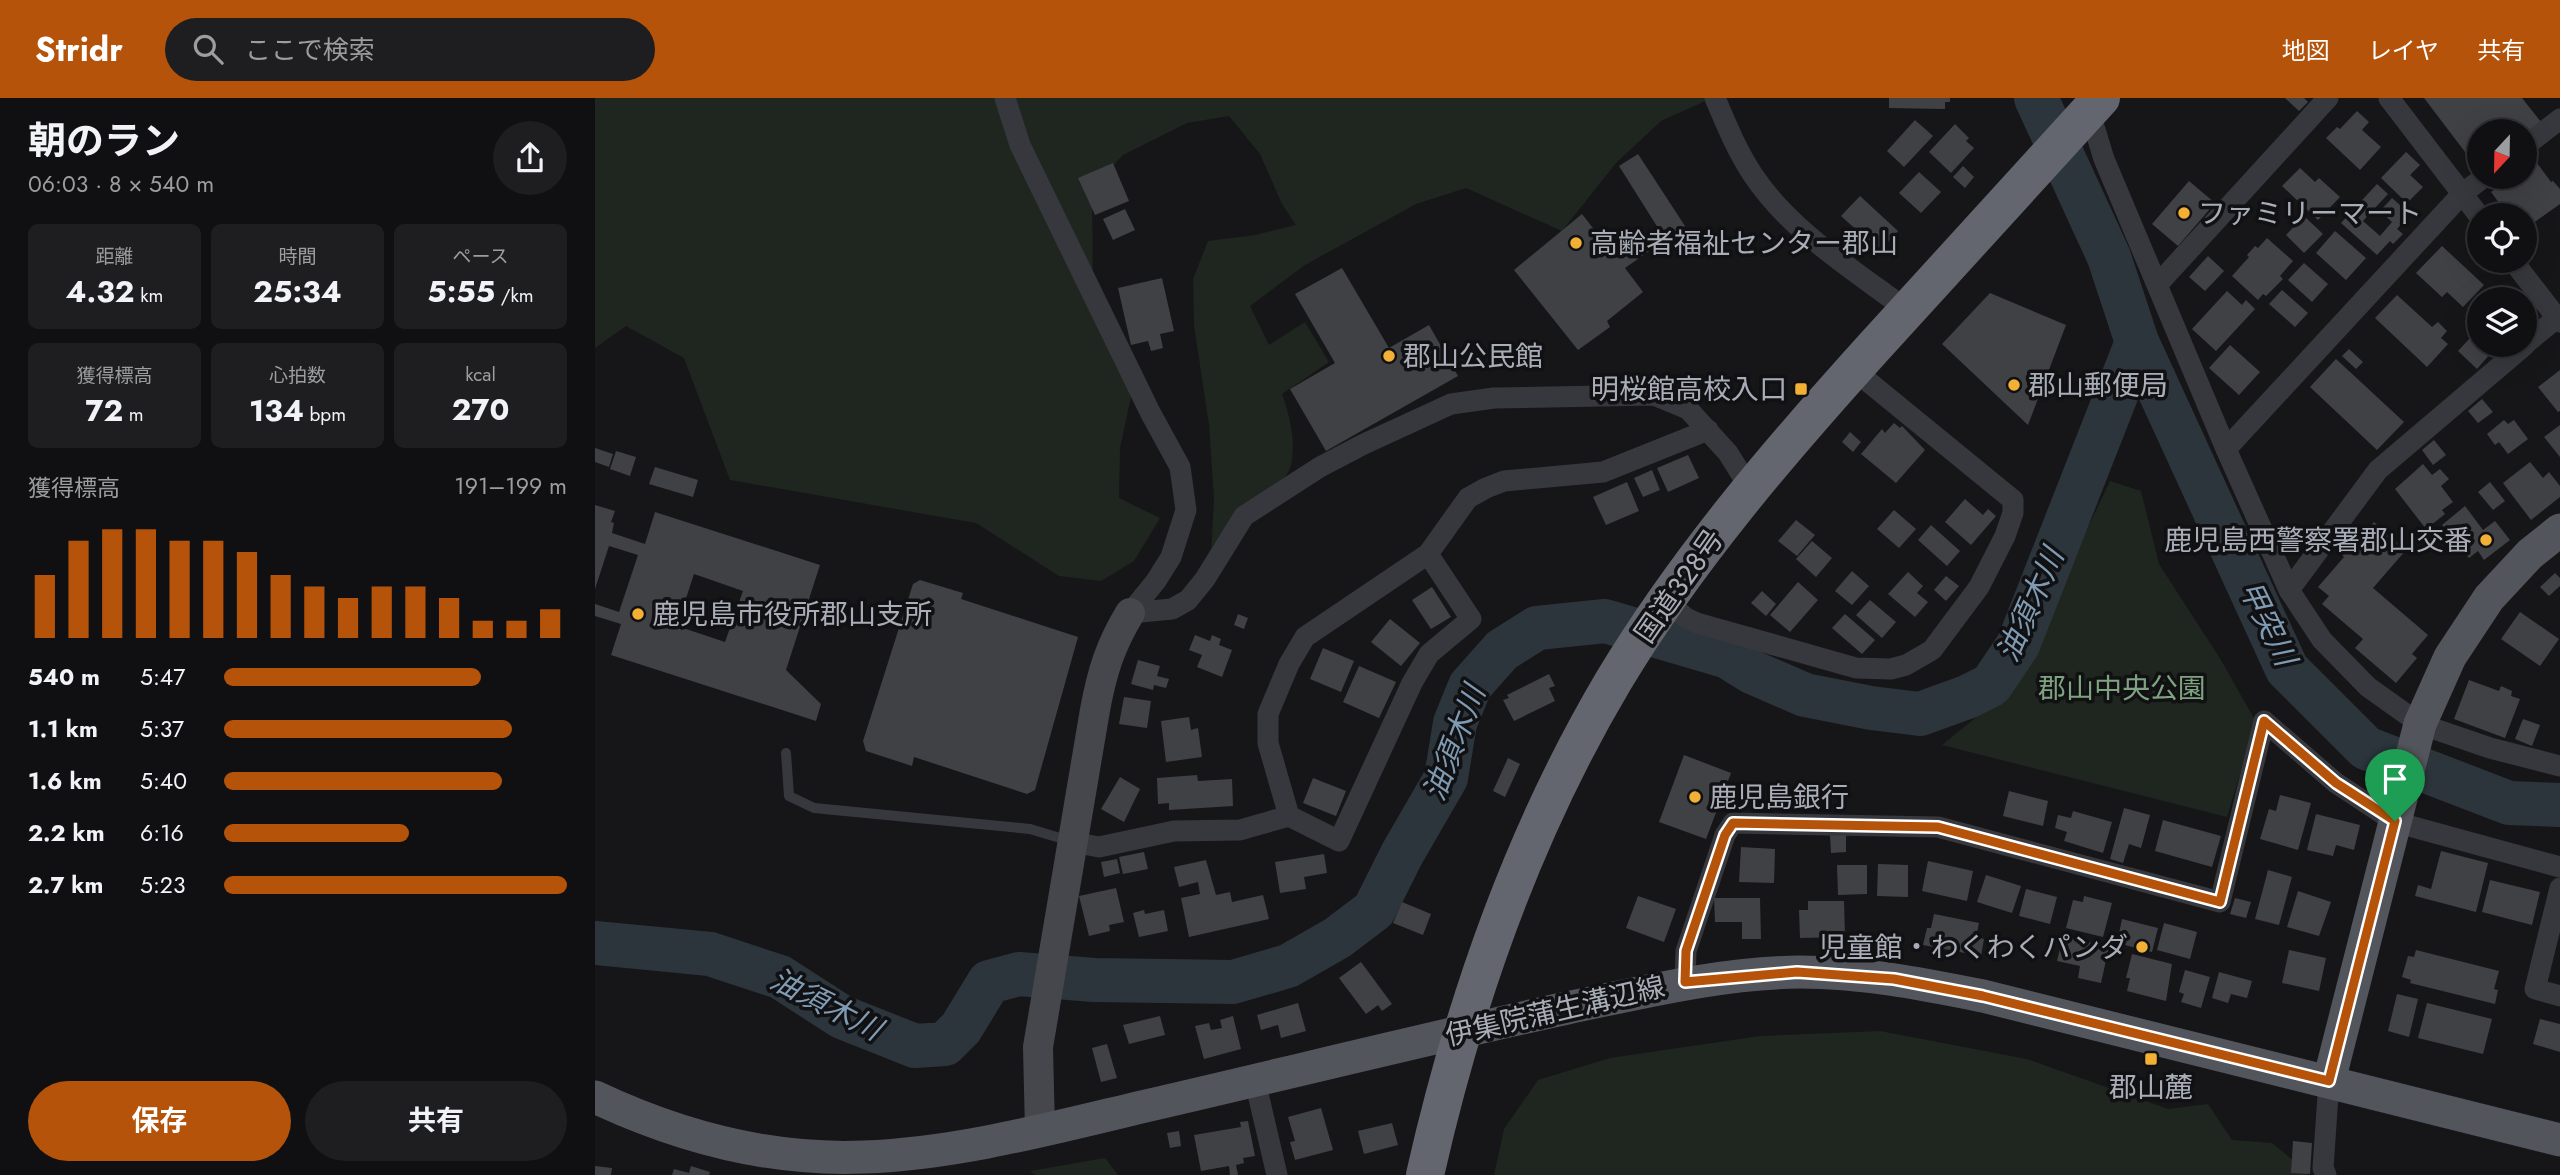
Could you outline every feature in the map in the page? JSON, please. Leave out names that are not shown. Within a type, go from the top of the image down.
[{"type":"highway","name":"国道328号","points":[[1425,1175],[1461,1032],[1514,883],[1550,799],[1615,680],[1663,605],[1711,539],[1803,426],[2008,201],[2089,107]]},
{"type":"main road","points":[[2329,1081],[2419,728],[2450,657],[2489,598],[2530,554],[2560,530]]},
{"type":"main road","name":"伊集院蒲生溝辺線","points":[[595,1097],[671,1129],[746,1149],[811,1156],[862,1157],[919,1153],[1040,1131],[1685,982],[1797,972],[1894,979],[1983,996],[2560,1139]]},
{"type":"street","points":[[1005,98],[1020,145],[1150,412],[1180,467],[1186,510],[1171,557],[1113,641],[1102,673],[1038,1046],[1040,1131]]},
{"type":"street","points":[[1715,98],[1732,138],[1753,176],[1778,207],[1907,310]]},
{"type":"street","points":[[2158,284],[2328,98]]},
{"type":"street","points":[[2389,98],[2469,203]]},
{"type":"street","points":[[2089,107],[2104,159],[2226,449],[2289,590],[2322,640],[2368,687],[2419,728],[2560,766]]},
{"type":"street","points":[[2537,137],[2560,119]]},
{"type":"street","points":[[2226,449],[2468,189]]},
{"type":"street","points":[[2522,273],[2558,320],[2537,336]]},
{"type":"street","points":[[2289,590],[2378,470],[2511,357]]},
{"type":"street","points":[[1663,605],[1697,623],[1856,668],[1891,669],[1921,658],[1932,650],[1979,587],[2005,537],[2013,513],[2013,500],[1854,370]]},
{"type":"street","points":[[1130,613],[1172,609],[1188,600],[1205,579],[1244,516],[1353,449],[1451,404],[1494,398],[1654,395],[1688,409],[1728,453],[1751,490]]},
{"type":"street","points":[[1289,816],[1268,743],[1268,714],[1289,664],[1305,637],[1428,554],[1468,498],[1486,488],[1504,481],[1602,472],[1708,430]]},
{"type":"street","points":[[1072,842],[1099,847],[1174,831],[1240,830],[1289,816],[1339,841],[1412,683],[1429,654],[1471,619],[1428,554]]},
{"type":"street","points":[[1685,982],[1686,951],[1725,835],[1733,823],[1938,827],[2220,902],[2264,721],[2336,783],[2397,814],[2560,867]]},
{"type":"street","points":[[2560,888],[2535,989],[2560,996]]},
{"type":"street","points":[[1255,1081],[1277,1175]]},
{"type":"street","points":[[2326,1175],[2323,1168],[2329,1081]]},
{"type":"lane","points":[[786,753],[789,796],[814,808],[1031,829],[1072,842]]},
{"type":"green space","points":[[595,98],[1710,99],[1661,121],[1616,163],[1562,231],[1466,188],[1416,204],[1305,265],[1250,306],[1269,345],[1305,322],[1329,362],[1282,394],[1292,430],[1290,468],[1267,499],[1211,557],[1214,498],[1209,425],[1194,325],[1193,279],[1208,241],[1255,235],[1296,225],[1282,204],[1260,154],[1229,116],[1187,123],[1123,155],[1092,189],[1093,303],[1133,388],[1120,448],[1119,498],[1160,518],[1134,561],[1101,581],[1059,576],[976,523],[730,480],[684,358],[626,326],[595,348]]},
{"type":"green space","name":"郡山中央公園","points":[[2110,481],[2141,491],[2159,564],[2221,660],[2256,722],[2227,817],[1942,745],[2011,689]]},
{"type":"green space","points":[[1880,1031],[2027,1059],[2168,1109],[2208,1104],[2232,1140],[2272,1143],[2304,1169],[2307,1175],[1494,1175],[1504,1129],[1538,1080],[1610,1058],[1760,1036]]},
{"type":"green space","points":[[1105,1158],[1118,1175],[1035,1175],[1030,1171]]},
{"type":"building","points":[[1889,98],[1950,98],[1950,102],[1945,102],[1945,109],[1889,108]]},
{"type":"building","points":[[2285,98],[2304,98],[2308,102],[2299,111]]},
{"type":"building","points":[[2424,98],[2522,98],[2541,122],[2537,125],[2537,119],[2467,119],[2467,155]]},
{"type":"building","points":[[2357,111],[2369,122],[2362,130],[2381,147],[2360,170],[2326,138],[2337,127],[2340,129]]},
{"type":"building","points":[[1915,120],[1933,136],[1904,167],[1887,151]]},
{"type":"building","points":[[1955,124],[1969,138],[1966,141],[1974,148],[1951,173],[1929,152]]},
{"type":"building","points":[[2406,152],[2420,165],[2410,175],[2423,187],[2407,203],[2381,178]]},
{"type":"building","name":"高齢者福祉センター郡山","points":[[1638,154],[1685,226],[1625,268],[1643,292],[1607,321],[1610,327],[1578,350],[1514,270],[1582,214],[1616,258],[1658,228],[1619,166]]},
{"type":"building","points":[[1113,163],[1129,201],[1095,215],[1078,178]]},
{"type":"building","points":[[2537,163],[2551,182],[2560,189],[2560,204],[2537,220],[2537,203],[2499,203],[2491,192],[2495,189],[2537,189]]},
{"type":"building","points":[[1963,166],[1974,177],[1965,188],[1953,177]]},
{"type":"building","points":[[2300,168],[2315,182],[2319,178],[2340,197],[2318,220],[2282,186]]},
{"type":"building","points":[[1919,172],[1941,192],[1921,213],[1899,193]]},
{"type":"building","name":"ファミリーマート","points":[[2189,181],[2215,203],[2178,246],[2152,224]]},
{"type":"building","points":[[2377,184],[2388,194],[2363,221],[2380,236],[2392,222],[2380,211],[2392,198],[2410,214],[2397,229],[2403,234],[2393,244],[2390,241],[2377,255],[2341,223]]},
{"type":"building","points":[[1860,196],[1898,231],[1880,251],[1841,216]]},
{"type":"building","points":[[1125,209],[1135,230],[1113,240],[1103,219]]},
{"type":"building","points":[[2304,216],[2323,234],[2304,253],[2286,235]]},
{"type":"building","points":[[2335,231],[2366,258],[2346,280],[2316,253]]},
{"type":"building","points":[[2267,238],[2293,261],[2280,276],[2283,279],[2258,300],[2232,276],[2255,246],[2258,248]]},
{"type":"building","points":[[2442,246],[2467,269],[2467,273],[2471,273],[2484,285],[2467,287],[2467,303],[2463,307],[2447,292],[2442,297],[2416,273]]},
{"type":"building","points":[[2208,256],[2224,271],[2205,291],[2189,277]]},
{"type":"building","points":[[2304,263],[2328,284],[2312,302],[2288,280]]},
{"type":"building","name":"郡山公民館","points":[[1342,268],[1389,348],[1429,325],[1458,376],[1326,451],[1290,389],[1335,363],[1295,294]]},
{"type":"building","points":[[1162,278],[1174,331],[1160,334],[1163,348],[1151,351],[1148,341],[1131,345],[1118,288]]},
{"type":"building","points":[[2282,290],[2308,313],[2295,327],[2269,304]]},
{"type":"building","points":[[2227,291],[2242,305],[2246,300],[2255,309],[2216,351],[2192,329]]},
{"type":"building","name":"郡山郵便局","points":[[1990,293],[2066,325],[2028,425],[1942,344]]},
{"type":"building","points":[[2397,295],[2432,327],[2438,322],[2447,331],[2441,338],[2448,344],[2427,367],[2375,318]]},
{"type":"building","points":[[2467,341],[2467,357],[2487,357],[2477,369],[2458,351]]},
{"type":"building","points":[[2230,345],[2260,372],[2239,395],[2209,368]]},
{"type":"building","points":[[2349,349],[2363,362],[2356,369],[2342,356]]},
{"type":"building","points":[[2336,359],[2404,422],[2377,450],[2310,387]]},
{"type":"building","points":[[2560,370],[2560,411],[2558,412],[2538,387]]},
{"type":"building","points":[[2482,399],[2493,412],[2478,423],[2468,411]]},
{"type":"building","points":[[2504,420],[2508,424],[2514,420],[2528,439],[2508,454],[2499,442],[2495,445],[2487,434]]},
{"type":"building","points":[[1894,423],[1900,428],[1902,426],[1925,450],[1896,483],[1861,454],[1882,429],[1885,433]]},
{"type":"building","points":[[2560,425],[2560,457],[2544,437]]},
{"type":"building","points":[[1850,432],[1861,442],[1853,452],[1842,442]]},
{"type":"building","points":[[2434,440],[2446,455],[2433,465],[2422,450]]},
{"type":"building","points":[[595,448],[613,454],[609,467],[595,462]]},
{"type":"building","points":[[616,451],[636,457],[630,476],[610,469]]},
{"type":"building","points":[[1688,455],[1699,478],[1668,492],[1657,468]]},
{"type":"building","points":[[2530,462],[2543,478],[2549,472],[2560,486],[2560,497],[2531,520],[2503,483]]},
{"type":"building","points":[[2423,464],[2432,475],[2440,469],[2449,479],[2441,486],[2453,502],[2442,510],[2445,514],[2426,529],[2395,489]]},
{"type":"building","points":[[655,467],[698,480],[693,497],[649,484]]},
{"type":"building","points":[[1652,470],[1660,490],[1643,497],[1634,478]]},
{"type":"building","points":[[1627,482],[1639,511],[1606,525],[1593,497]]},
{"type":"building","points":[[2490,482],[2505,501],[2493,510],[2478,492]]},
{"type":"building","points":[[1965,499],[1983,515],[1988,509],[1996,516],[1971,545],[1945,522]]},
{"type":"building","name":"鹿児島市役所郡山支所","points":[[595,505],[615,511],[611,522],[614,523],[612,533],[645,544],[655,512],[820,565],[786,670],[821,704],[816,721],[611,655],[621,624],[595,616],[595,604],[619,612],[638,555],[609,546],[595,589]],"holes":[[[694,574],[743,591],[725,642],[677,626]]]},
{"type":"building","points":[[2465,506],[2483,530],[2495,521],[2510,540],[2484,560],[2478,551],[2469,558],[2442,525]]},
{"type":"building","points":[[1894,510],[1916,529],[1899,548],[1877,529]]},
{"type":"building","points":[[1796,520],[1815,535],[1797,556],[1778,541]]},
{"type":"building","points":[[2374,522],[2406,550],[2373,588],[2428,635],[2412,654],[2417,658],[2396,683],[2355,648],[2363,639],[2322,604],[2329,596],[2318,587],[2357,537],[2359,540]]},
{"type":"building","points":[[1931,525],[1960,551],[1947,566],[1918,540]]},
{"type":"building","points":[[1812,541],[1832,558],[1816,577],[1796,559]]},
{"type":"building","points":[[1852,571],[1869,586],[1852,605],[1835,591]]},
{"type":"building","points":[[1908,572],[1923,586],[1917,593],[1928,602],[1915,617],[1888,594]]},
{"type":"building","points":[[2555,573],[2560,578],[2560,586],[2549,596],[2540,587]]},
{"type":"building","points":[[1946,576],[1959,586],[1946,601],[1934,590]]},
{"type":"building","points":[[920,580],[963,593],[961,599],[1078,637],[1035,790],[1027,794],[914,757],[912,766],[866,751],[863,741],[913,584]]},
{"type":"building","points":[[1798,582],[1818,600],[1790,632],[1770,615]]},
{"type":"building","points":[[1432,587],[1451,617],[1431,629],[1412,600]]},
{"type":"building","points":[[1762,591],[1776,604],[1766,616],[1751,603]]},
{"type":"building","points":[[1870,600],[1896,622],[1882,638],[1856,615]]},
{"type":"building","points":[[2520,612],[2559,639],[2540,666],[2501,639]]},
{"type":"building","points":[[1238,614],[1248,618],[1244,629],[1234,625]]},
{"type":"building","points":[[1845,614],[1875,640],[1862,654],[1832,628]]},
{"type":"building","points":[[1390,619],[1420,643],[1401,666],[1371,642]]},
{"type":"building","points":[[1195,635],[1210,641],[1212,635],[1221,639],[1219,645],[1232,650],[1222,677],[1197,667],[1202,655],[1189,650]]},
{"type":"building","points":[[1323,648],[1354,661],[1341,692],[1310,679]]},
{"type":"building","points":[[1138,660],[1160,666],[1157,676],[1169,679],[1166,688],[1154,685],[1153,690],[1131,684]]},
{"type":"building","points":[[1359,666],[1396,682],[1379,718],[1343,702]]},
{"type":"building","points":[[1549,674],[1555,686],[1549,688],[1555,701],[1514,721],[1503,700],[1509,698],[1507,695]]},
{"type":"building","points":[[2469,680],[2499,691],[2501,686],[2512,691],[2511,696],[2520,699],[2505,738],[2454,719]]},
{"type":"building","points":[[1124,697],[1151,701],[1147,728],[1119,724]]},
{"type":"building","points":[[1189,717],[1191,730],[1198,728],[1202,757],[1166,762],[1161,721]]},
{"type":"building","points":[[2523,719],[2540,725],[2532,746],[2515,739]]},
{"type":"building","name":"鹿児島銀行","points":[[1684,755],[1731,773],[1706,839],[1659,822]]},
{"type":"building","points":[[1508,758],[1520,764],[1505,797],[1493,791]]},
{"type":"building","points":[[1197,775],[1198,781],[1232,779],[1233,806],[1169,810],[1169,803],[1158,804],[1157,778]]},
{"type":"building","points":[[1120,777],[1140,789],[1124,822],[1101,809]]},
{"type":"building","points":[[1313,778],[1346,791],[1336,816],[1303,803]]},
{"type":"building","points":[[2009,791],[2048,801],[2043,826],[2003,816]]},
{"type":"building","points":[[2280,795],[2311,803],[2298,850],[2260,839],[2269,809],[2276,811]]},
{"type":"building","points":[[2124,808],[2150,815],[2141,848],[2129,844],[2123,863],[2110,859]]},
{"type":"building","points":[[2073,811],[2112,822],[2103,853],[2064,841],[2067,832],[2055,828],[2058,815],[2071,818]]},
{"type":"building","points":[[2316,814],[2360,825],[2354,850],[2336,845],[2333,856],[2307,850]]},
{"type":"building","points":[[2163,820],[2221,836],[2212,867],[2155,851]]},
{"type":"building","points":[[1830,835],[1846,835],[1846,852],[1831,853]]},
{"type":"building","points":[[1741,847],[1775,849],[1774,883],[1739,882]]},
{"type":"building","points":[[2441,851],[2488,863],[2476,912],[2415,896],[2418,885],[2431,889]]},
{"type":"building","points":[[1144,852],[1148,869],[1123,874],[1119,857]]},
{"type":"building","points":[[1324,854],[1327,873],[1304,877],[1306,889],[1280,893],[1275,862]]},
{"type":"building","points":[[1117,859],[1120,873],[1104,877],[1101,862]]},
{"type":"building","points":[[1206,860],[1216,895],[1230,892],[1232,902],[1263,895],[1269,919],[1189,937],[1181,898],[1200,894],[1198,882],[1179,887],[1174,867]]},
{"type":"building","points":[[1928,861],[1973,871],[1967,901],[1922,891]]},
{"type":"building","points":[[1878,864],[1908,865],[1908,897],[1877,896]]},
{"type":"building","points":[[1837,865],[1867,865],[1867,894],[1838,895]]},
{"type":"building","points":[[2268,870],[2292,877],[2279,925],[2255,919]]},
{"type":"building","points":[[1986,875],[2021,886],[2012,913],[1977,902]]},
{"type":"building","points":[[2490,880],[2540,892],[2532,925],[2482,912]]},
{"type":"building","points":[[1116,888],[1124,922],[1109,925],[1110,931],[1089,936],[1079,896]]},
{"type":"building","points":[[2026,889],[2057,897],[2050,924],[2019,916]]},
{"type":"building","points":[[2298,891],[2331,902],[2319,936],[2287,927]]},
{"type":"building","points":[[1638,896],[1676,909],[1664,942],[1626,928]]},
{"type":"building","points":[[2084,896],[2112,903],[2103,937],[2066,928],[2073,900],[2083,902]]},
{"type":"building","points":[[1714,898],[1760,898],[1761,939],[1742,939],[1742,922],[1715,922]]},
{"type":"building","points":[[2235,898],[2251,902],[2246,918],[2230,914]]},
{"type":"building","points":[[1808,901],[1844,901],[1845,937],[1800,938],[1799,910],[1808,910]]},
{"type":"building","points":[[1402,902],[1431,914],[1423,935],[1393,923]]},
{"type":"building","points":[[1144,910],[1145,914],[1164,910],[1168,931],[1139,937],[1133,913]]},
{"type":"building","points":[[1934,914],[1979,923],[1976,937],[1984,939],[1981,956],[1923,945]]},
{"type":"building","points":[[2122,919],[2158,928],[2152,952],[2117,943]]},
{"type":"building","points":[[2164,923],[2197,932],[2190,959],[2157,950]]},
{"type":"building","points":[[2063,936],[2109,947],[2101,983],[2078,978],[2080,966],[2057,961]]},
{"type":"building","points":[[2289,950],[2326,958],[2319,991],[2282,983]]},
{"type":"building","points":[[2416,950],[2499,971],[2494,989],[2498,990],[2495,1004],[2410,983],[2411,980],[2402,977],[2408,956],[2414,957]]},
{"type":"building","points":[[2132,954],[2172,964],[2166,1001],[2127,991],[2130,978],[2126,978]]},
{"type":"building","points":[[1361,962],[1392,1004],[1382,1011],[1378,1005],[1366,1014],[1339,978]]},
{"type":"building","points":[[2185,970],[2210,977],[2201,1008],[2181,1002],[2184,994],[2179,992]]},
{"type":"building","points":[[2219,972],[2252,981],[2247,998],[2231,994],[2228,1003],[2212,998]]},
{"type":"building","points":[[2397,994],[2418,999],[2409,1037],[2388,1031]]},
{"type":"building","points":[[1298,1003],[1306,1031],[1281,1038],[1278,1025],[1261,1030],[1257,1015]]},
{"type":"building","points":[[2427,1003],[2492,1019],[2483,1054],[2418,1038]]},
{"type":"building","points":[[1160,1016],[1165,1035],[1129,1044],[1123,1025]]},
{"type":"building","points":[[1233,1016],[1241,1049],[1204,1059],[1195,1026],[1209,1023],[1211,1030],[1222,1028],[1220,1020]]},
{"type":"building","points":[[2540,1019],[2560,1024],[2560,1052],[2533,1044]]},
{"type":"building","points":[[1107,1044],[1117,1078],[1101,1082],[1092,1048]]},
{"type":"building","points":[[1321,1108],[1333,1150],[1295,1160],[1290,1142],[1295,1141],[1288,1117]]},
{"type":"building","points":[[1248,1121],[1255,1156],[1243,1158],[1244,1163],[1236,1165],[1238,1175],[1230,1175],[1229,1166],[1201,1171],[1194,1135],[1241,1127],[1240,1122]]},
{"type":"building","points":[[1392,1123],[1398,1145],[1364,1154],[1358,1131]]},
{"type":"building","points":[[1179,1131],[1181,1146],[1170,1148],[1167,1133]]},
{"type":"building","points":[[2293,1141],[2312,1143],[2310,1174],[2291,1173]]},
{"type":"building","points":[[595,1166],[612,1168],[611,1175],[595,1175]]},
{"type":"building","points":[[691,1166],[710,1172],[709,1175],[672,1175],[674,1169],[689,1173]]},
{"type":"waterway","name":"甲突川","points":[[2036,98],[2109,257],[2137,342],[2287,669],[2366,748],[2509,803],[2560,805]]},
{"type":"waterway","name":"油須木川","points":[[595,943],[710,954],[780,977],[842,1017],[915,1046],[945,1044],[961,1028],[989,982],[1019,974],[1094,980],[1233,982],[1288,966],[1337,938],[1374,910],[1402,854],[1446,778],[1455,723],[1470,686],[1502,650],[1537,628],[1605,621],[1728,657],[1752,672],[1805,695],[1871,708],[1920,714],[1991,685],[2018,645],[2137,342]]},
{"type":"place","name":"ファミリーマート","points":[[2184,213]]},
{"type":"place","name":"高齢者福祉センター郡山","points":[[1576,243]]},
{"type":"place","name":"郡山公民館","points":[[1389,356]]},
{"type":"place","name":"郡山郵便局","points":[[2014,385]]},
{"type":"place","name":"明桜館高校入口","points":[[1801,389]]},
{"type":"place","name":"鹿児島西警察署郡山交番","points":[[2486,540]]},
{"type":"place","name":"鹿児島市役所郡山支所","points":[[638,614]]},
{"type":"place","name":"鹿児島銀行","points":[[1695,797]]},
{"type":"place","name":"児童館・わくわくパンダ","points":[[2142,947]]},
{"type":"place","name":"郡山麓","points":[[2151,1059]]},
{"type":"route","points":[[2264,721],[2336,783],[2395,821],[2329,1081],[1983,996],[1894,979],[1797,972],[1685,982],[1686,951],[1725,835],[1733,823],[1938,827],[2220,902],[2264,721]]}]
